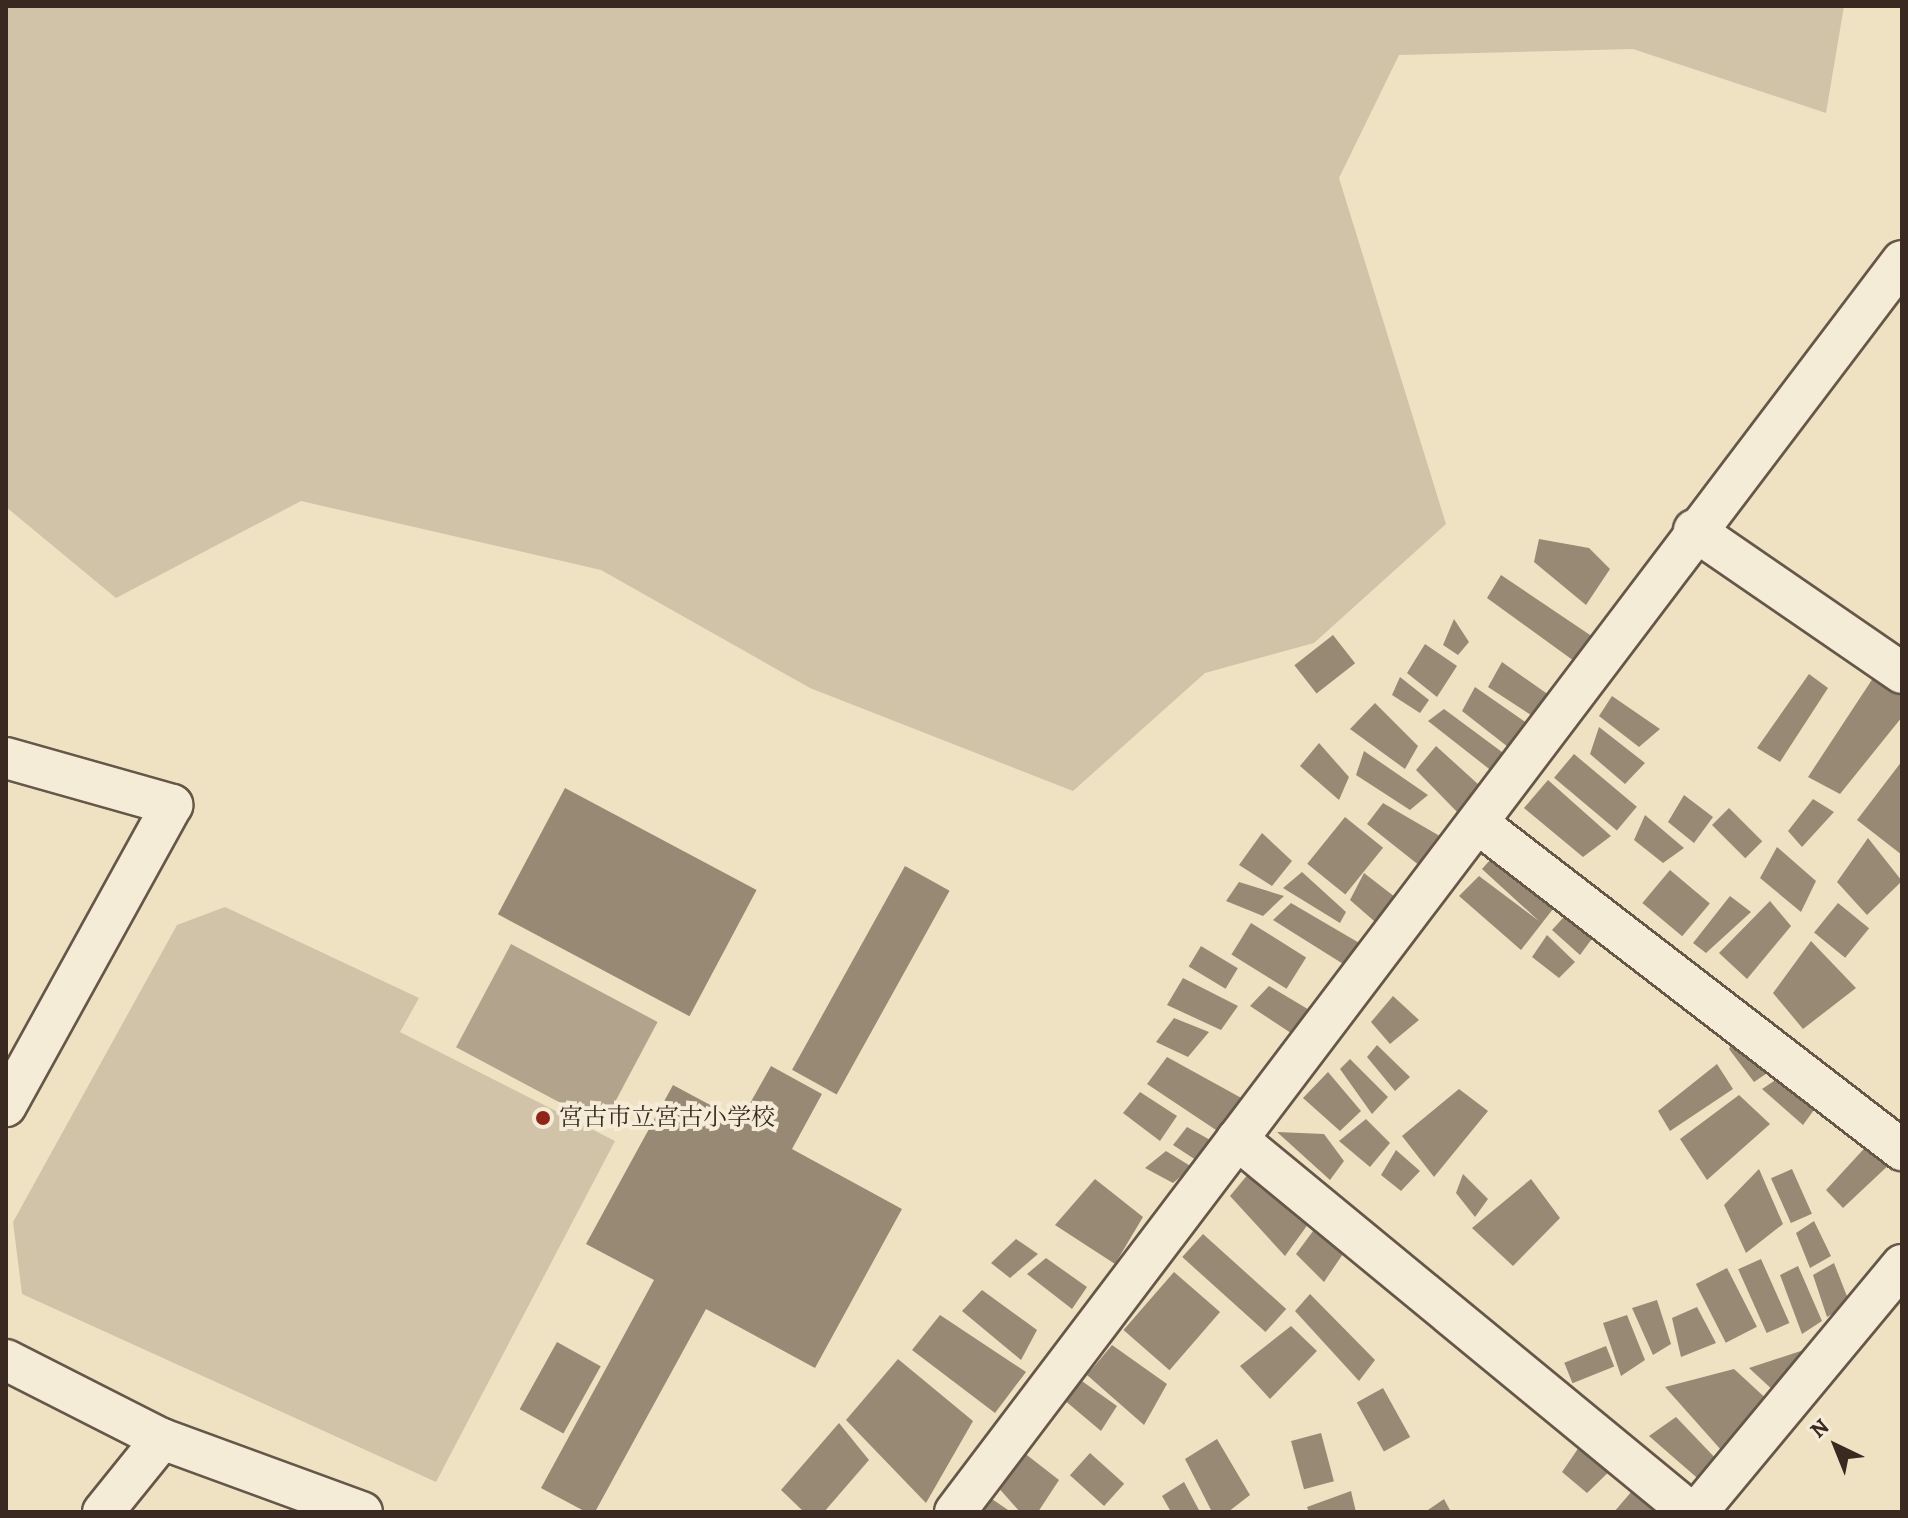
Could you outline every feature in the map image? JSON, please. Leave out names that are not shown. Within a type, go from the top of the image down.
[{"type":"street","points":[[955,1512],[1237,1139],[1480,825],[1694,530],[1902,261]]},
{"type":"street","points":[[1694,530],[1902,673]]},
{"type":"street","points":[[6,758],[172,805],[6,1106]]},
{"type":"street","points":[[1480,825],[1902,1150]]},
{"type":"street","points":[[1237,1139],[1690,1512]]},
{"type":"street","points":[[1697,1512],[1902,1265]]},
{"type":"street","points":[[6,1360],[162,1439],[362,1512]]},
{"type":"street","points":[[103,1512],[162,1439]]},
{"type":"shaded area","points":[[6,6],[1844,6],[1826,113],[1633,49],[1399,55],[1339,178],[1446,524],[1314,643],[1205,673],[1073,791],[810,688],[601,570],[301,501],[116,598],[6,507]]},
{"type":"shaded area","points":[[225,907],[419,998],[400,1032],[615,1141],[436,1482],[22,1294],[13,1222],[177,925]]},
{"type":"shaded area","points":[[511,944],[658,1022],[603,1125],[456,1047]]},
{"type":"building","points":[[1539,539],[1589,548],[1610,569],[1586,605],[1534,562]]},
{"type":"building","points":[[1501,575],[1593,637],[1574,661],[1487,598]]},
{"type":"building","points":[[1454,619],[1469,642],[1458,655],[1443,645]]},
{"type":"building","points":[[1333,635],[1355,663],[1317,694],[1294,665]]},
{"type":"building","points":[[1425,644],[1457,666],[1437,697],[1407,673]]},
{"type":"building","points":[[1502,662],[1556,700],[1537,719],[1488,687]]},
{"type":"building","points":[[1879,669],[1902,684],[1902,717],[1840,794],[1808,777]]},
{"type":"building","points":[[1809,674],[1828,688],[1780,762],[1757,748]]},
{"type":"building","points":[[1400,677],[1429,700],[1420,713],[1392,695]]},
{"type":"building","points":[[1475,687],[1534,728],[1517,754],[1462,711]]},
{"type":"building","points":[[1612,696],[1660,729],[1639,747],[1599,716]]},
{"type":"building","points":[[1375,703],[1418,746],[1405,769],[1350,729]]},
{"type":"building","points":[[1444,709],[1506,755],[1493,772],[1428,721]]},
{"type":"building","points":[[1599,727],[1645,763],[1625,784],[1590,754]]},
{"type":"building","points":[[1319,743],[1349,777],[1339,800],[1300,766]]},
{"type":"building","points":[[1436,746],[1479,785],[1463,818],[1416,770]]},
{"type":"building","points":[[1364,751],[1428,795],[1410,810],[1356,775]]},
{"type":"building","points":[[1574,754],[1637,807],[1617,830],[1554,778]]},
{"type":"building","points":[[1902,761],[1902,855],[1857,820]]},
{"type":"building","points":[[1548,780],[1611,836],[1583,857],[1524,808]]},
{"type":"building","points":[[565,788],[757,890],[689,1016],[498,914]]},
{"type":"building","points":[[1684,795],[1713,817],[1694,843],[1668,822]]},
{"type":"building","points":[[1813,799],[1834,812],[1802,847],[1788,831]]},
{"type":"building","points":[[1383,803],[1450,842],[1425,870],[1367,824]]},
{"type":"building","points":[[1729,808],[1762,841],[1745,858],[1712,825]]},
{"type":"building","points":[[1645,815],[1684,848],[1663,863],[1634,840]]},
{"type":"building","points":[[1345,817],[1383,848],[1345,894],[1307,864]]},
{"type":"building","points":[[1262,833],[1292,861],[1272,886],[1239,865]]},
{"type":"building","points":[[1868,838],[1902,881],[1867,915],[1837,882]]},
{"type":"building","points":[[1777,847],[1816,881],[1801,912],[1760,878]]},
{"type":"building","points":[[1498,851],[1560,900],[1521,950],[1459,896],[1479,876],[1539,921],[1482,869]]},
{"type":"building","points":[[905,866],[950,891],[837,1095],[792,1070]]},
{"type":"building","points":[[1670,870],[1710,903],[1682,936],[1642,903]]},
{"type":"building","points":[[1302,872],[1346,912],[1340,923],[1283,888]]},
{"type":"building","points":[[1364,873],[1404,904],[1381,927],[1350,900]]},
{"type":"building","points":[[1239,882],[1284,896],[1263,916],[1226,901]]},
{"type":"building","points":[[1730,896],[1751,912],[1706,953],[1693,943]]},
{"type":"building","points":[[1770,901],[1791,926],[1747,979],[1719,953]]},
{"type":"building","points":[[1291,903],[1361,944],[1348,967],[1273,920]]},
{"type":"building","points":[[1838,903],[1869,928],[1845,958],[1814,933]]},
{"type":"building","points":[[1573,907],[1600,928],[1580,955],[1552,930]]},
{"type":"building","points":[[1251,923],[1306,957],[1287,989],[1231,954]]},
{"type":"building","points":[[1547,935],[1575,962],[1559,978],[1532,957]]},
{"type":"building","points":[[1811,941],[1856,988],[1803,1029],[1773,993]]},
{"type":"building","points":[[1201,946],[1238,968],[1225,989],[1189,967]]},
{"type":"building","points":[[1183,978],[1238,1006],[1221,1030],[1167,1005]]},
{"type":"building","points":[[1269,986],[1311,1011],[1297,1037],[1250,1006]]},
{"type":"building","points":[[1393,996],[1419,1020],[1390,1044],[1371,1022]]},
{"type":"building","points":[[1174,1018],[1209,1032],[1188,1057],[1156,1042]]},
{"type":"building","points":[[1736,1035],[1779,1065],[1754,1082],[1729,1049]]},
{"type":"building","points":[[1377,1045],[1410,1077],[1395,1091],[1367,1057]]},
{"type":"building","points":[[1167,1057],[1245,1100],[1222,1134],[1147,1084]]},
{"type":"building","points":[[1350,1059],[1388,1097],[1372,1114],[1340,1069]]},
{"type":"building","points":[[1717,1064],[1733,1089],[1670,1131],[1658,1111]]},
{"type":"building","points":[[771,1066],[822,1094],[792,1149],[902,1209],[815,1368],[706,1309],[595,1512],[586,1512],[541,1488],[654,1280],[586,1244],[673,1085],[740,1121]]},
{"type":"building","points":[[1328,1072],[1361,1111],[1340,1131],[1303,1098]]},
{"type":"building","points":[[1786,1073],[1819,1103],[1803,1125],[1762,1089]]},
{"type":"building","points":[[1459,1089],[1488,1111],[1434,1177],[1402,1136]]},
{"type":"building","points":[[1140,1092],[1177,1116],[1160,1141],[1123,1113]]},
{"type":"building","points":[[1739,1095],[1770,1124],[1707,1180],[1680,1139]]},
{"type":"building","points":[[1366,1119],[1390,1143],[1370,1167],[1339,1141]]},
{"type":"building","points":[[1187,1127],[1212,1141],[1199,1162],[1173,1145]]},
{"type":"building","points":[[1277,1132],[1324,1134],[1344,1161],[1330,1180]]},
{"type":"building","points":[[1872,1140],[1893,1161],[1843,1208],[1826,1190]]},
{"type":"building","points":[[1396,1150],[1420,1171],[1401,1191],[1381,1175]]},
{"type":"building","points":[[1166,1151],[1192,1167],[1173,1183],[1145,1168]]},
{"type":"building","points":[[1254,1167],[1314,1216],[1285,1256],[1230,1196]]},
{"type":"building","points":[[1759,1169],[1783,1224],[1746,1253],[1724,1205]]},
{"type":"building","points":[[1792,1169],[1812,1214],[1791,1223],[1771,1178]]},
{"type":"building","points":[[1463,1174],[1488,1199],[1475,1217],[1456,1193]]},
{"type":"building","points":[[1095,1179],[1143,1217],[1115,1264],[1055,1225]]},
{"type":"building","points":[[1531,1179],[1560,1218],[1513,1266],[1472,1228]]},
{"type":"building","points":[[1814,1221],[1831,1256],[1810,1268],[1796,1233]]},
{"type":"building","points":[[1319,1223],[1349,1245],[1324,1282],[1296,1254]]},
{"type":"building","points":[[1203,1234],[1286,1309],[1265,1332],[1182,1257]]},
{"type":"building","points":[[1016,1239],[1038,1254],[1010,1278],[991,1263]]},
{"type":"building","points":[[1046,1258],[1087,1287],[1072,1309],[1027,1274]]},
{"type":"building","points":[[1761,1259],[1789,1323],[1767,1333],[1738,1269]]},
{"type":"building","points":[[1834,1263],[1850,1304],[1827,1317],[1813,1275]]},
{"type":"building","points":[[1798,1266],[1822,1321],[1802,1334],[1780,1275]]},
{"type":"building","points":[[1727,1268],[1757,1327],[1726,1343],[1696,1284]]},
{"type":"building","points":[[1174,1272],[1220,1312],[1170,1370],[1123,1330]]},
{"type":"building","points":[[982,1290],[1037,1330],[1021,1360],[962,1311]]},
{"type":"building","points":[[1310,1294],[1375,1360],[1359,1381],[1295,1311]]},
{"type":"building","points":[[1657,1300],[1671,1344],[1653,1355],[1632,1308]]},
{"type":"building","points":[[1697,1307],[1716,1343],[1681,1357],[1672,1318]]},
{"type":"building","points":[[940,1315],[1026,1372],[995,1413],[912,1350]]},
{"type":"building","points":[[1627,1315],[1645,1360],[1621,1376],[1603,1323]]},
{"type":"building","points":[[1291,1326],[1317,1351],[1270,1399],[1240,1366]]},
{"type":"building","points":[[557,1342],[601,1366],[563,1434],[520,1409]]},
{"type":"building","points":[[1112,1345],[1167,1384],[1144,1425],[1087,1375]]},
{"type":"building","points":[[1606,1346],[1614,1366],[1573,1383],[1564,1363]]},
{"type":"building","points":[[1816,1346],[1776,1393],[1749,1368]]},
{"type":"building","points":[[898,1359],[973,1421],[926,1503],[846,1420]]},
{"type":"building","points":[[1734,1369],[1771,1403],[1722,1451],[1665,1387]]},
{"type":"building","points":[[1079,1379],[1117,1406],[1101,1431],[1063,1399]]},
{"type":"building","points":[[1383,1388],[1410,1437],[1384,1452],[1357,1403]]},
{"type":"building","points":[[1676,1417],[1721,1464],[1703,1483],[1649,1436]]},
{"type":"building","points":[[839,1423],[869,1460],[824,1512],[804,1512],[781,1490]]},
{"type":"building","points":[[1321,1433],[1334,1481],[1304,1489],[1291,1441]]},
{"type":"building","points":[[1586,1437],[1617,1464],[1587,1493],[1562,1472]]},
{"type":"building","points":[[1217,1439],[1250,1495],[1228,1512],[1212,1512],[1185,1459]]},
{"type":"building","points":[[1023,1452],[1059,1480],[1038,1512],[1020,1512],[996,1485]]},
{"type":"building","points":[[1090,1453],[1124,1484],[1104,1506],[1070,1475]]},
{"type":"building","points":[[1184,1482],[1200,1512],[1171,1512],[1162,1496]]},
{"type":"building","points":[[1638,1484],[1675,1512],[1614,1512]]},
{"type":"building","points":[[1351,1491],[1356,1512],[1309,1512],[1307,1507]]},
{"type":"building","points":[[989,1497],[1011,1512],[979,1512]]},
{"type":"building","points":[[1444,1499],[1451,1512],[1425,1512]]},
{"type":"place","name":"宮古市立宮古小学校","points":[[543,1118]]}]
